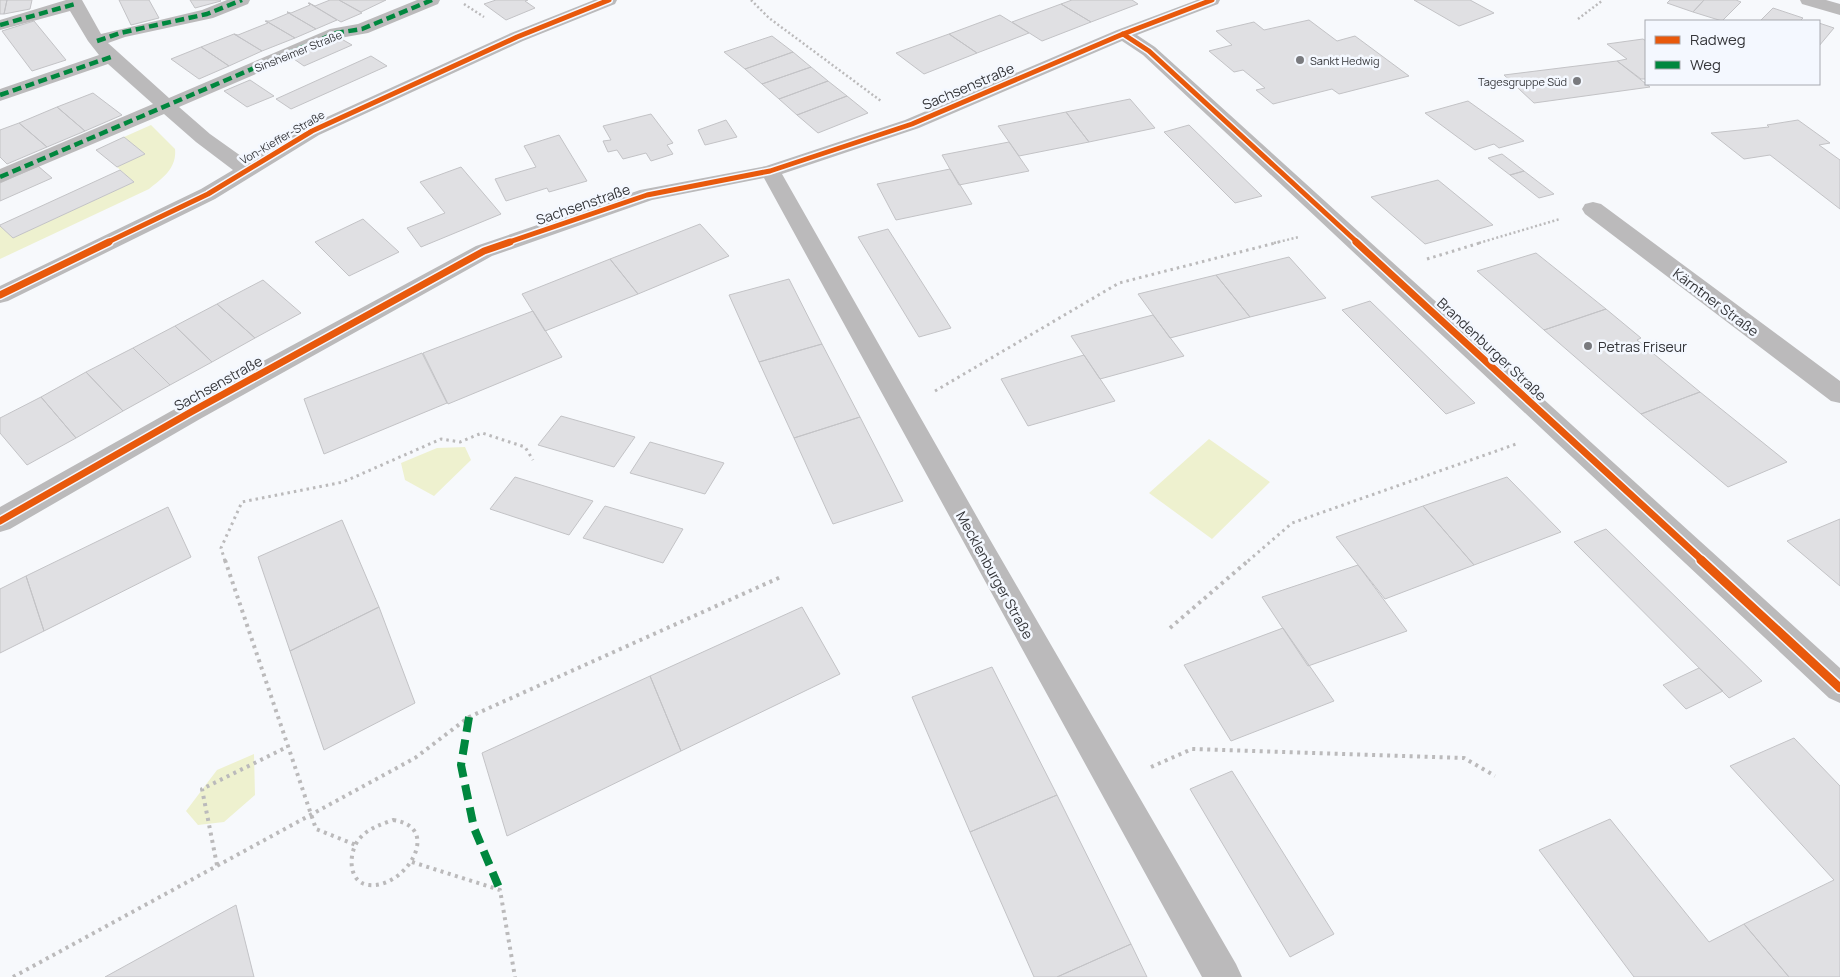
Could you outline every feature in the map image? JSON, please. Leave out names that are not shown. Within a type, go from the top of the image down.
[{"type":"street","points":[[97,41],[120,33],[207,14],[242,0]]},
{"type":"street","name":"Sinsheimer Straße","points":[[0,177],[336,33],[362,29],[432,0]]},
{"type":"street","name":"Von-Kieffer-Straße","points":[[0,295],[208,194],[312,131],[517,37],[609,0]]},
{"type":"street","name":"Sachsenstraße","points":[[0,521],[191,412],[484,251],[647,195],[770,171],[912,124],[1123,34],[1212,0]]},
{"type":"street","points":[[1808,0],[1840,10]]},
{"type":"street","points":[[0,25],[75,2],[97,41],[110,57],[203,138],[247,170]]},
{"type":"street","name":"Brandenburger Straße","points":[[1123,34],[1149,51],[1840,688]]},
{"type":"street","points":[[0,95],[110,57]]},
{"type":"street","name":"Mecklenburger Straße","points":[[770,171],[904,408],[975,539],[1223,977]]},
{"type":"street","name":"Kärntner Straße","points":[[1593,209],[1840,394]]},
{"type":"path","points":[[751,0],[769,18],[912,124]]},
{"type":"path","points":[[1578,19],[1603,0]]},
{"type":"path","points":[[1388,270],[1593,209]]},
{"type":"path","points":[[904,408],[1119,283],[1339,226]]},
{"type":"path","points":[[1170,628],[1292,523],[1560,429]]},
{"type":"path","points":[[356,845],[316,829],[287,747],[221,548],[242,502],[343,482],[441,439],[460,442],[482,433],[525,447],[534,460]]},
{"type":"path","points":[[13,977],[217,864],[415,758],[469,716],[783,576]]},
{"type":"path","points":[[217,864],[202,790],[287,747]]},
{"type":"path","points":[[1114,783],[1192,749],[1464,758],[1495,776]]},
{"type":"path","points":[[403,821],[416,832],[418,841],[412,862],[393,880],[370,885],[360,882],[354,876],[350,866],[356,845],[372,827],[382,822],[403,821]]},
{"type":"path","points":[[412,862],[500,890],[515,977]]},
{"type":"green space","points":[[151,125],[175,149],[174,162],[159,181],[149,189],[0,259],[0,226],[13,238],[134,182],[117,167],[145,154],[124,137]]},
{"type":"green space","points":[[1209,439],[1270,482],[1212,539],[1149,493]]},
{"type":"green space","points":[[465,447],[471,460],[434,496],[405,480],[401,463],[437,448]]},
{"type":"green space","points":[[254,754],[255,795],[224,822],[198,825],[186,811],[217,770]]},
{"type":"building","points":[[0,0],[7,0],[4,14],[0,14]]},
{"type":"building","points":[[7,0],[32,0],[30,9],[4,14]]},
{"type":"building","points":[[119,0],[149,0],[159,18],[131,25]]},
{"type":"building","points":[[190,0],[220,0],[221,1],[195,8]]},
{"type":"building","points":[[330,0],[339,0],[362,13],[341,22],[309,3],[315,6]]},
{"type":"building","points":[[339,0],[386,0],[361,12]]},
{"type":"building","points":[[496,0],[528,0],[525,1],[535,8],[506,20],[484,4]]},
{"type":"building","points":[[1072,0],[1132,0],[1138,4],[1091,22],[1061,4]]},
{"type":"building","points":[[1414,0],[1470,0],[1494,13],[1459,26]]},
{"type":"building","points":[[1670,0],[1704,0],[1693,12],[1667,3]]},
{"type":"building","points":[[1704,0],[1736,0],[1741,2],[1723,20],[1693,12]]},
{"type":"building","points":[[308,3],[337,20],[316,29],[287,12],[291,13],[310,5]]},
{"type":"building","points":[[1061,4],[1091,22],[1042,41],[1012,22]]},
{"type":"building","points":[[1773,8],[1803,18],[1801,20],[1761,20]]},
{"type":"building","points":[[289,13],[316,29],[295,38],[266,21]]},
{"type":"building","points":[[1000,15],[1029,33],[977,53],[949,34]]},
{"type":"building","points":[[1309,20],[1337,41],[1355,36],[1409,76],[1339,94],[1332,89],[1273,104],[1256,90],[1265,88],[1243,70],[1234,72],[1209,51],[1232,45],[1216,31],[1254,22],[1264,30]]},
{"type":"building","points":[[34,21],[66,60],[32,71],[2,31]]},
{"type":"building","points":[[265,21],[295,38],[262,51],[234,34],[238,35],[268,23]]},
{"type":"building","points":[[1820,23],[1834,28],[1820,45]]},
{"type":"building","points":[[234,34],[262,51],[229,66],[201,47]]},
{"type":"building","points":[[949,34],[977,53],[924,74],[896,53]]},
{"type":"building","points":[[772,36],[793,52],[745,69],[724,52]]},
{"type":"building","points":[[338,37],[352,45],[304,66],[291,57]]},
{"type":"building","points":[[1643,39],[1645,40],[1645,79],[1641,79],[1617,61],[1627,59],[1607,44]]},
{"type":"building","points":[[201,47],[229,66],[199,79],[171,59]]},
{"type":"building","points":[[793,52],[811,67],[762,84],[745,69]]},
{"type":"building","points":[[371,56],[387,66],[291,109],[276,99]]},
{"type":"building","name":"Tagesgruppe Süd","points":[[1617,61],[1645,85],[1650,87],[1534,103],[1504,75]]},
{"type":"building","points":[[811,67],[828,81],[779,99],[762,84]]},
{"type":"building","points":[[250,80],[274,96],[247,107],[224,91]]},
{"type":"building","points":[[828,81],[847,96],[797,115],[779,99]]},
{"type":"building","points":[[93,93],[122,115],[85,131],[57,107]]},
{"type":"building","points":[[847,96],[868,113],[818,133],[797,115]]},
{"type":"building","points":[[1130,99],[1155,128],[1089,142],[1066,112]]},
{"type":"building","points":[[1468,101],[1524,141],[1499,148],[1494,144],[1475,150],[1425,113]]},
{"type":"building","points":[[57,107],[85,131],[47,147],[19,123]]},
{"type":"building","points":[[1066,112],[1089,142],[1019,156],[998,126]]},
{"type":"building","points":[[651,114],[673,143],[667,145],[673,154],[651,161],[646,153],[623,159],[617,150],[608,152],[603,141],[611,140],[603,126]]},
{"type":"building","points":[[726,120],[737,137],[705,145],[698,130]]},
{"type":"building","points":[[1798,120],[1830,143],[1819,145],[1840,160],[1840,209],[1770,155],[1744,159],[1711,133],[1769,127],[1767,125]]},
{"type":"building","points":[[19,123],[47,147],[7,164],[0,157],[0,130]]},
{"type":"building","points":[[1189,125],[1262,196],[1235,203],[1164,132]]},
{"type":"building","points":[[559,135],[587,181],[549,192],[547,188],[506,201],[495,179],[536,167],[524,146]]},
{"type":"building","points":[[124,137],[145,154],[117,167],[96,150]]},
{"type":"building","points":[[1009,142],[1029,171],[959,185],[942,155]]},
{"type":"building","points":[[1502,154],[1524,171],[1510,175],[1488,158]]},
{"type":"building","points":[[38,166],[52,178],[0,201],[0,183]]},
{"type":"building","points":[[461,167],[501,214],[421,247],[407,228],[445,213],[420,182]]},
{"type":"building","points":[[950,169],[972,204],[896,220],[877,184]]},
{"type":"building","points":[[120,170],[134,182],[13,238],[0,226],[0,225]]},
{"type":"building","points":[[1524,171],[1554,194],[1539,198],[1510,175]]},
{"type":"building","points":[[1438,180],[1493,225],[1425,244],[1371,197]]},
{"type":"building","points":[[363,219],[399,252],[349,276],[315,242]]},
{"type":"building","points":[[700,224],[729,256],[638,294],[610,259]]},
{"type":"building","points":[[888,229],[951,328],[919,337],[858,237]]},
{"type":"building","points":[[1536,253],[1606,309],[1544,330],[1477,271]]},
{"type":"building","points":[[1289,257],[1326,298],[1250,317],[1216,275]]},
{"type":"building","points":[[610,259],[638,294],[545,331],[522,294]]},
{"type":"building","points":[[1216,275],[1250,317],[1170,338],[1138,294]]},
{"type":"building","points":[[789,279],[822,344],[759,362],[729,295]]},
{"type":"building","points":[[263,280],[301,313],[255,338],[217,304]]},
{"type":"building","points":[[1370,301],[1475,403],[1446,414],[1342,310]]},
{"type":"building","points":[[217,304],[255,338],[212,362],[175,326]]},
{"type":"building","points":[[1606,309],[1641,338],[1637,340],[1700,392],[1641,414],[1544,330]]},
{"type":"building","points":[[533,311],[562,357],[448,404],[423,353]]},
{"type":"building","points":[[1153,315],[1184,356],[1100,379],[1071,336]]},
{"type":"building","points":[[175,326],[212,362],[170,385],[133,348]]},
{"type":"building","points":[[822,344],[860,417],[794,438],[759,362]]},
{"type":"building","points":[[133,348],[170,385],[123,411],[86,372]]},
{"type":"building","points":[[422,353],[447,403],[324,454],[304,399]]},
{"type":"building","points":[[1084,355],[1115,401],[1028,426],[1001,379]]},
{"type":"building","points":[[86,372],[123,411],[76,438],[41,397]]},
{"type":"building","points":[[1700,392],[1787,462],[1728,487],[1641,414]]},
{"type":"building","points":[[41,397],[76,438],[27,465],[0,433],[0,418]]},
{"type":"building","points":[[561,416],[635,437],[614,467],[538,445]]},
{"type":"building","points":[[860,417],[903,501],[833,524],[794,438]]},
{"type":"building","points":[[650,442],[724,463],[705,494],[630,473]]},
{"type":"building","points":[[515,477],[593,501],[569,535],[490,509]]},
{"type":"building","points":[[1507,477],[1561,532],[1474,565],[1423,506]]},
{"type":"building","points":[[605,506],[683,529],[663,563],[583,538]]},
{"type":"building","points":[[1423,506],[1474,565],[1385,599],[1336,537]]},
{"type":"building","points":[[168,507],[191,557],[44,631],[26,576]]},
{"type":"building","points":[[1840,519],[1840,586],[1787,541]]},
{"type":"building","points":[[342,520],[379,607],[290,651],[258,557]]},
{"type":"building","points":[[1606,529],[1762,681],[1729,698],[1574,542]]},
{"type":"building","points":[[1358,565],[1407,631],[1308,666],[1262,597]]},
{"type":"building","points":[[26,576],[44,631],[0,653],[0,589]]},
{"type":"building","points":[[379,607],[415,703],[324,750],[290,651]]},
{"type":"building","points":[[802,607],[840,674],[681,751],[650,676]]},
{"type":"building","points":[[1283,628],[1334,701],[1231,741],[1184,665]]},
{"type":"building","points":[[992,667],[1057,795],[970,832],[912,697]]},
{"type":"building","points":[[1699,668],[1723,691],[1686,709],[1663,685]]},
{"type":"building","points":[[650,676],[681,751],[507,836],[482,753]]},
{"type":"building","points":[[1794,738],[1840,786],[1840,977],[1789,977],[1744,924],[1834,880],[1730,766]]},
{"type":"building","points":[[1232,771],[1334,934],[1290,957],[1190,789]]},
{"type":"building","points":[[1057,795],[1131,944],[1057,977],[1034,977],[970,832]]},
{"type":"building","points":[[1610,819],[1709,942],[1744,924],[1789,977],[1634,977],[1539,850]]},
{"type":"building","points":[[236,905],[254,977],[105,977]]},
{"type":"building","points":[[1131,944],[1147,977],[1057,977]]},
{"type":"marked path","points":[[97,41],[120,33],[207,14],[242,0]]},
{"type":"marked path","points":[[0,177],[336,33],[362,29],[432,0]]},
{"type":"marked path","points":[[0,25],[75,4]]},
{"type":"marked path","points":[[0,95],[111,57]]},
{"type":"marked path","points":[[469,717],[461,765],[474,828],[500,890]]},
{"type":"cycle path","points":[[0,295],[208,194],[312,131],[517,37],[609,0]]},
{"type":"cycle path","points":[[0,521],[191,412],[484,251],[647,195],[770,171],[912,124],[1123,34],[1212,0]]},
{"type":"cycle path","points":[[1123,34],[1149,51],[1840,688]]},
{"type":"place","name":"Sankt Hedwig","points":[[1300,60]]},
{"type":"place","name":"Tagesgruppe Süd","points":[[1577,81]]},
{"type":"place","name":"Petras Friseur","points":[[1588,346]]}]
